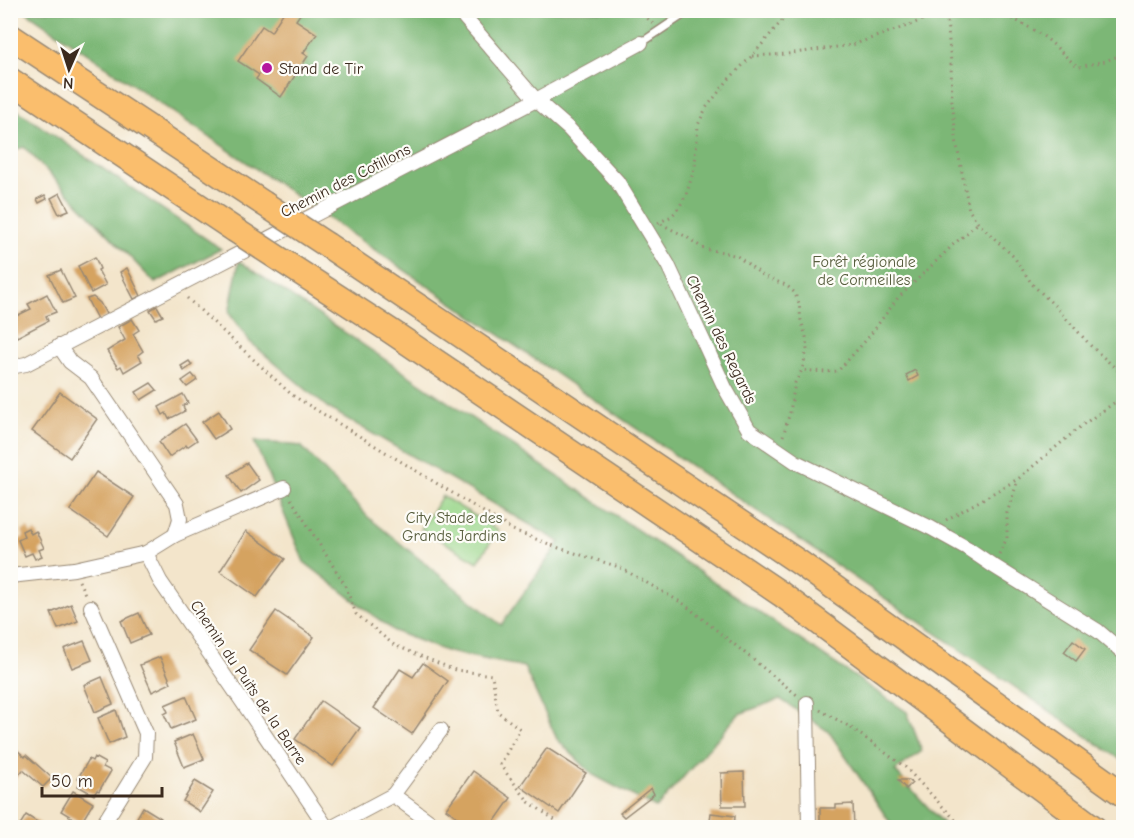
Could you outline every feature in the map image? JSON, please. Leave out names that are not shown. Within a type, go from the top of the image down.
[{"type":"highway","points":[[10,36],[327,244],[800,563],[1124,795]]},
{"type":"highway","points":[[10,80],[389,330],[781,594],[1094,828]]},
{"type":"street","name":"Chemin des Regards","points":[[458,10],[537,100],[569,129],[617,181],[668,265],[725,388],[749,430],[796,462],[967,548],[1098,631],[1124,653]]},
{"type":"street","name":"Chemin des Cotillons","points":[[10,367],[26,364],[537,100],[640,43]]},
{"type":"street","points":[[59,346],[70,362],[91,378],[177,504],[180,519],[175,535]]},
{"type":"street","points":[[10,576],[74,569],[146,554],[175,535],[284,488]]},
{"type":"street","name":"Chemin du Puits de la Barre","points":[[146,554],[160,581],[327,828]]},
{"type":"street","points":[[91,607],[146,733],[144,757],[102,828]]},
{"type":"street","points":[[807,703],[809,828]]},
{"type":"street","points":[[331,828],[393,795],[441,730]]},
{"type":"street","points":[[393,795],[438,828]]},
{"type":"lane","name":"Chemin des Cotillons","points":[[640,43],[690,10]]},
{"type":"path","points":[[639,10],[660,30]]},
{"type":"path","points":[[658,223],[672,216],[687,193],[695,166],[698,125],[706,108],[791,10]]},
{"type":"path","points":[[752,56],[787,54],[852,45],[910,25],[939,10]]},
{"type":"path","points":[[946,10],[957,146],[969,210],[978,223],[1014,257],[1032,284],[1091,346],[1124,376]]},
{"type":"path","points":[[996,10],[1047,39],[1079,67],[1124,54]]},
{"type":"path","points":[[642,223],[658,223],[685,236],[704,249],[737,256],[765,277],[786,285],[794,292],[799,303],[807,350],[802,370],[795,383],[785,431],[777,449]]},
{"type":"path","points":[[802,370],[838,371],[867,339],[897,299],[978,223]]},
{"type":"path","points":[[174,286],[292,396],[513,530],[559,548],[619,567],[684,604],[807,703],[850,727],[905,767],[963,828]]},
{"type":"path","points":[[931,528],[1018,479],[1081,426],[1124,396]]},
{"type":"path","points":[[992,565],[1007,538],[1007,513],[1018,479]]},
{"type":"path","points":[[284,488],[345,585],[356,614],[394,645],[455,670],[492,675],[498,712],[520,729],[500,765],[529,802],[555,820],[549,828]]},
{"type":"path","points":[[74,569],[91,607]]},
{"type":"green space","name":"Forêt régionale de Cormeilles","points":[[25,11],[1123,11],[1123,761]]},
{"type":"green space","points":[[10,106],[221,249],[155,283],[24,147],[11,151]]},
{"type":"green space","points":[[239,261],[907,712],[922,751],[895,771],[946,827],[893,827],[829,732],[780,699],[739,714],[656,808],[593,775],[557,739],[524,667],[448,652],[394,631],[304,562],[254,441],[301,446],[368,517],[501,625],[560,542],[328,408],[250,342],[229,313]]},
{"type":"green space","name":"City Stade des Grands Jardins","points":[[442,496],[498,530],[478,562],[421,529]]},
{"type":"building","points":[[285,10],[296,10],[301,13],[296,20],[317,34],[303,53],[308,56],[281,97],[256,79],[259,75],[238,61],[262,26],[271,32]]},
{"type":"building","points":[[60,193],[69,210],[59,214],[51,198]]},
{"type":"building","points":[[45,195],[47,199],[39,203],[37,199]]},
{"type":"building","points":[[95,257],[100,269],[98,270],[106,285],[91,293],[78,266]]},
{"type":"building","points":[[127,268],[141,296],[134,299],[120,272]]},
{"type":"building","points":[[61,270],[75,298],[63,303],[49,275]]},
{"type":"building","points":[[47,294],[56,312],[46,316],[48,321],[17,337],[10,324],[10,319],[31,309],[28,304]]},
{"type":"building","points":[[93,297],[100,303],[107,316],[98,321],[87,299]]},
{"type":"building","points":[[157,306],[163,316],[156,319],[150,310]]},
{"type":"building","points":[[132,319],[139,330],[133,334],[143,351],[138,355],[142,361],[124,372],[121,366],[118,368],[107,351],[125,340],[118,327]]},
{"type":"building","points":[[189,361],[192,365],[184,371],[181,366]]},
{"type":"building","points":[[915,370],[918,376],[909,381],[906,375]]},
{"type":"building","points":[[192,374],[197,380],[187,387],[182,381]]},
{"type":"building","points":[[151,383],[157,390],[141,400],[136,392]]},
{"type":"building","points":[[60,392],[97,419],[70,458],[32,431]]},
{"type":"building","points":[[183,394],[188,403],[183,406],[185,411],[169,419],[166,413],[163,415],[159,407]]},
{"type":"building","points":[[219,411],[230,429],[214,439],[202,422]]},
{"type":"building","points":[[185,424],[197,440],[169,457],[159,442]]},
{"type":"building","points":[[247,463],[259,480],[241,493],[229,475]]},
{"type":"building","points":[[96,472],[134,497],[108,536],[70,510]]},
{"type":"building","points":[[28,528],[31,534],[36,531],[44,548],[39,550],[42,556],[35,559],[32,553],[25,556],[18,540],[24,537],[22,531]]},
{"type":"building","points":[[246,531],[285,559],[257,597],[220,571]]},
{"type":"building","points":[[71,604],[78,621],[58,629],[51,613]]},
{"type":"building","points":[[276,611],[314,637],[287,675],[249,650]]},
{"type":"building","points":[[139,613],[149,635],[130,643],[121,621]]},
{"type":"building","points":[[1073,640],[1085,649],[1076,661],[1064,652]]},
{"type":"building","points":[[84,641],[92,660],[72,668],[64,649]]},
{"type":"building","points":[[160,657],[171,683],[152,692],[140,665]]},
{"type":"building","points":[[423,663],[448,681],[412,734],[374,708],[400,669],[413,677]]},
{"type":"building","points":[[102,677],[113,704],[95,712],[84,685]]},
{"type":"building","points":[[186,696],[196,719],[171,729],[164,714],[168,712],[165,705]]},
{"type":"building","points":[[321,701],[360,728],[333,766],[295,739]]},
{"type":"building","points":[[116,710],[125,737],[109,744],[98,718]]},
{"type":"building","points":[[193,734],[204,759],[184,767],[174,742]]},
{"type":"building","points":[[10,744],[52,778],[43,787],[23,770],[10,784]]},
{"type":"building","points":[[547,748],[586,773],[559,813],[520,786]]},
{"type":"building","points":[[94,757],[105,763],[103,767],[111,771],[94,795],[78,786],[81,781],[78,778],[89,759],[92,761]]},
{"type":"building","points":[[473,771],[511,798],[490,828],[473,828],[446,809]]},
{"type":"building","points":[[744,772],[745,806],[722,806],[721,773]]},
{"type":"building","points":[[898,780],[909,780],[912,783],[906,789]]},
{"type":"building","points":[[195,781],[213,792],[200,812],[183,801]]},
{"type":"building","points":[[651,788],[654,794],[624,817],[620,813]]},
{"type":"building","points":[[73,791],[93,803],[81,823],[61,811]]},
{"type":"building","points":[[853,804],[854,828],[820,828],[820,808],[836,808],[836,805]]},
{"type":"building","points":[[143,807],[161,818],[156,828],[137,828],[133,825]]},
{"type":"building","points":[[711,813],[735,816],[734,828],[709,828]]},
{"type":"building","points":[[26,815],[42,825],[40,828],[18,828]]},
{"type":"place","name":"Stand de Tir","points":[[267,68]]}]
